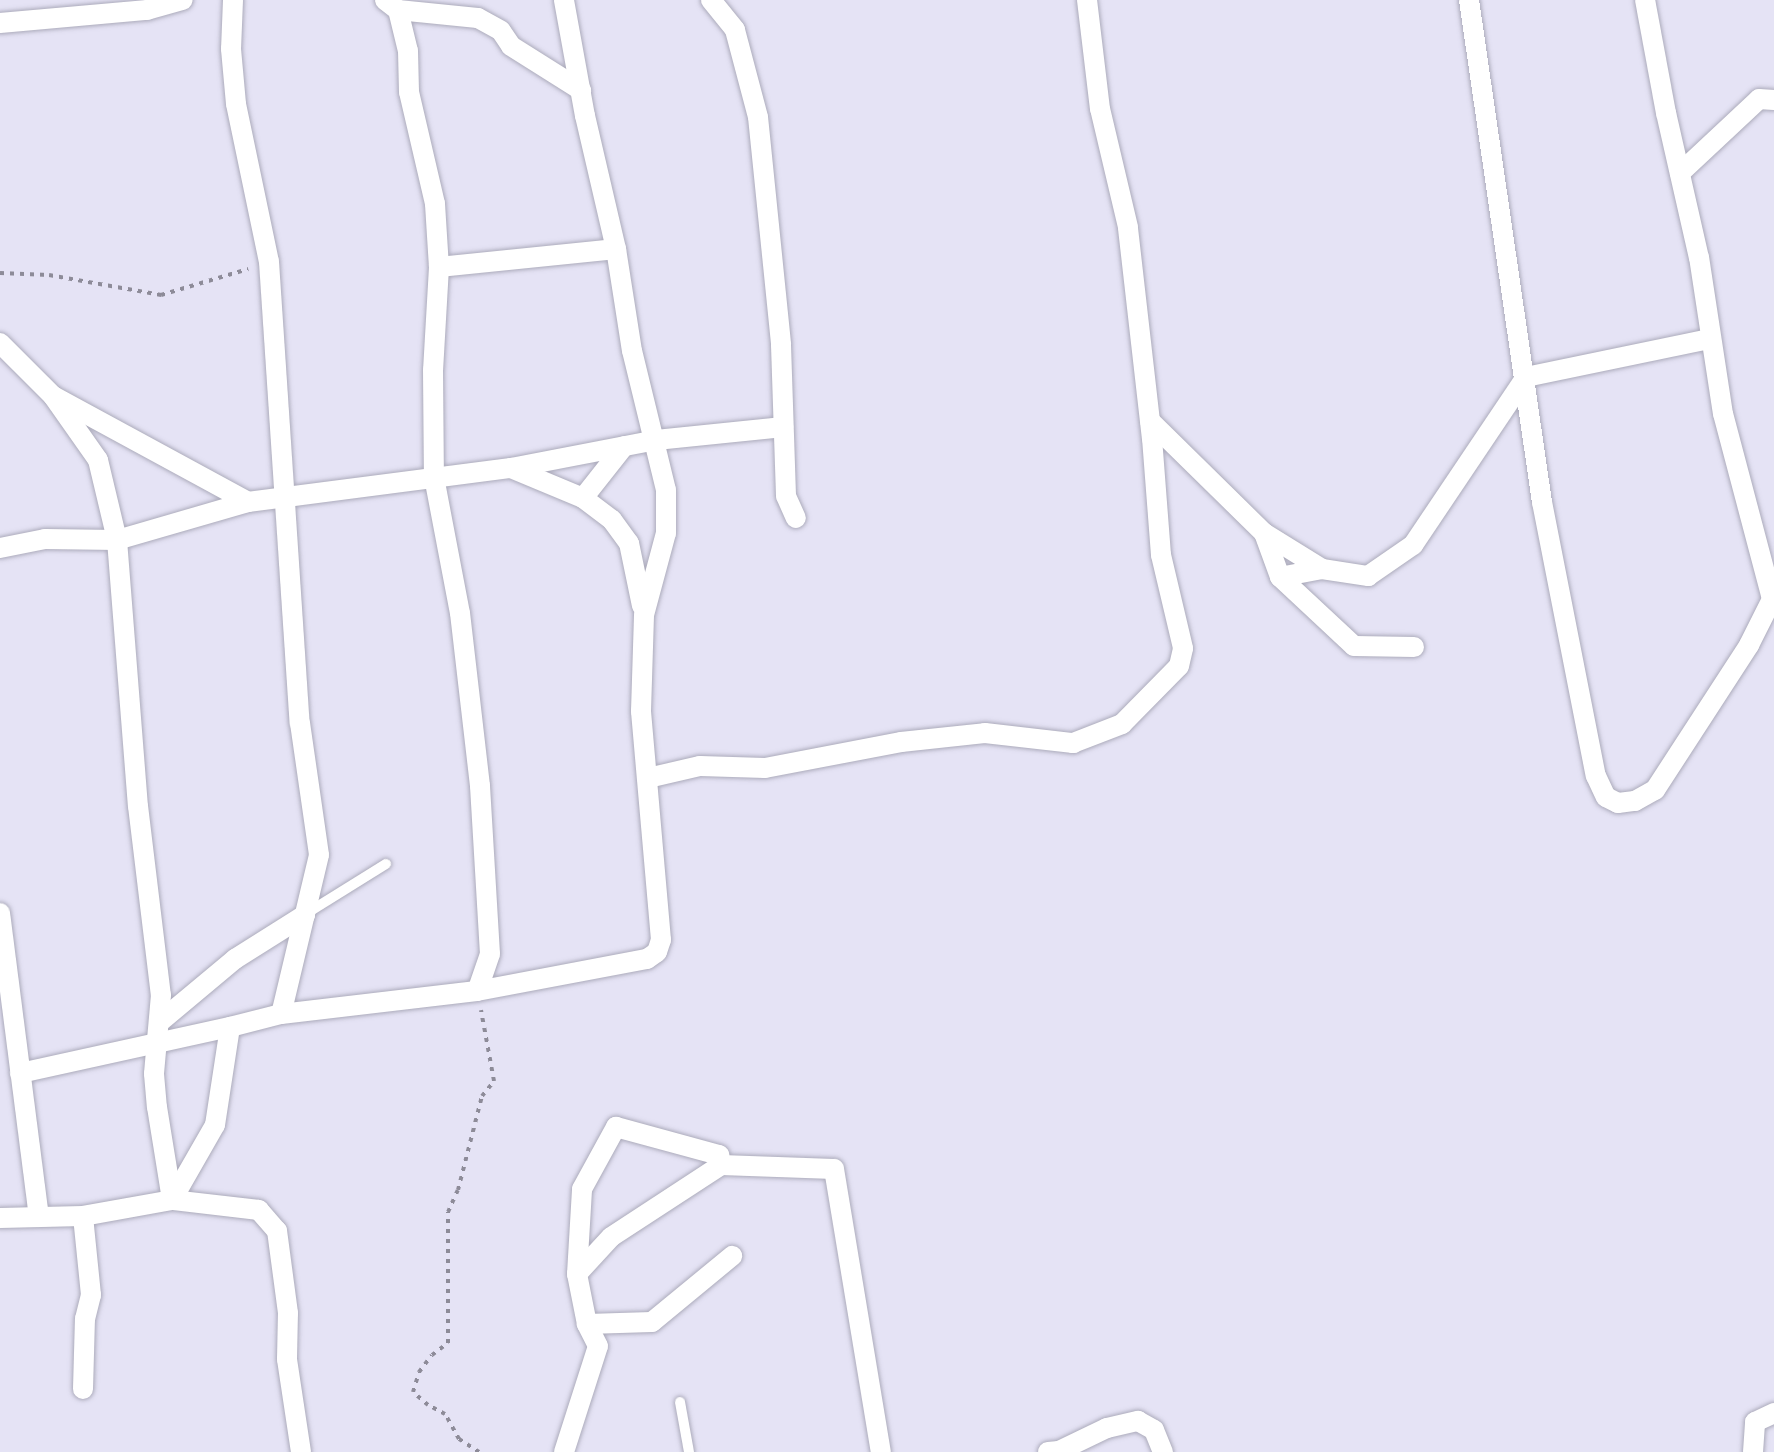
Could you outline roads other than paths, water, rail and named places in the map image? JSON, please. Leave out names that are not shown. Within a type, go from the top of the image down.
[{"type":"street","points":[[0,23],[147,10],[183,0]]},
{"type":"street","points":[[233,0],[231,49],[236,104],[269,262],[300,723],[319,855],[281,1014]]},
{"type":"street","points":[[564,0],[616,249],[632,351],[666,490],[668,522],[644,615]]},
{"type":"street","points":[[711,0],[735,30],[758,117],[781,345],[786,496],[796,518]]},
{"type":"street","points":[[648,778],[700,766],[765,768],[901,742],[985,733],[1073,743],[1122,724],[1179,666],[1183,648],[1161,555],[1150,421],[1128,227],[1100,109],[1087,0]]},
{"type":"street","points":[[1469,0],[1542,502],[1596,776],[1606,797],[1618,803],[1635,801],[1655,790],[1749,645],[1773,599],[1723,414],[1709,339],[1699,258],[1645,0]]},
{"type":"street","points":[[477,991],[490,954],[480,786],[460,613],[434,477],[433,370],[439,267],[435,204],[409,92],[408,51],[391,5],[478,18],[501,31],[511,46],[581,90]]},
{"type":"street","points":[[1680,173],[1759,99],[1774,100]]},
{"type":"street","points":[[439,267],[616,249]]},
{"type":"street","points":[[1280,577],[1322,569],[1368,576],[1413,545],[1526,377],[1709,339]]},
{"type":"street","points":[[0,343],[53,396],[98,460],[117,540],[138,806],[162,1020],[156,1041],[157,1107],[172,1200]]},
{"type":"street","points":[[53,396],[248,502]]},
{"type":"street","points":[[1150,421],[1264,533],[1322,569]]},
{"type":"street","points":[[0,548],[45,539],[117,540],[248,502],[511,468],[656,440],[783,427]]},
{"type":"street","points":[[583,498],[624,446]]},
{"type":"street","points":[[20,1073],[281,1014],[477,991],[647,959],[657,952],[661,940],[660,908],[641,711],[644,615],[638,574],[629,543],[612,520],[583,498],[511,468]]},
{"type":"street","points":[[1264,533],[1280,577],[1354,646],[1414,647]]},
{"type":"street","points":[[0,913],[39,1217]]},
{"type":"street","points":[[162,1020],[235,959],[305,915]]},
{"type":"street","points":[[172,1200],[215,1125],[230,1027]]},
{"type":"street","points":[[564,1452],[598,1346],[587,1324],[577,1274],[582,1189],[616,1127],[719,1155],[721,1165]]},
{"type":"street","points":[[577,1274],[611,1237],[721,1165],[834,1169],[881,1452]]},
{"type":"street","points":[[0,1218],[83,1216],[172,1200],[259,1210],[277,1231],[288,1313],[287,1359],[301,1452]]},
{"type":"street","points":[[83,1216],[91,1295],[85,1319],[83,1389]]},
{"type":"street","points":[[587,1324],[652,1322],[732,1256]]},
{"type":"street","points":[[1753,1452],[1755,1422],[1774,1413]]},
{"type":"street","points":[[1048,1452],[1059,1451],[1107,1428],[1138,1421],[1154,1430],[1163,1452]]},
{"type":"lane","points":[[305,915],[386,864]]},
{"type":"lane","points":[[680,1402],[689,1452]]}]
